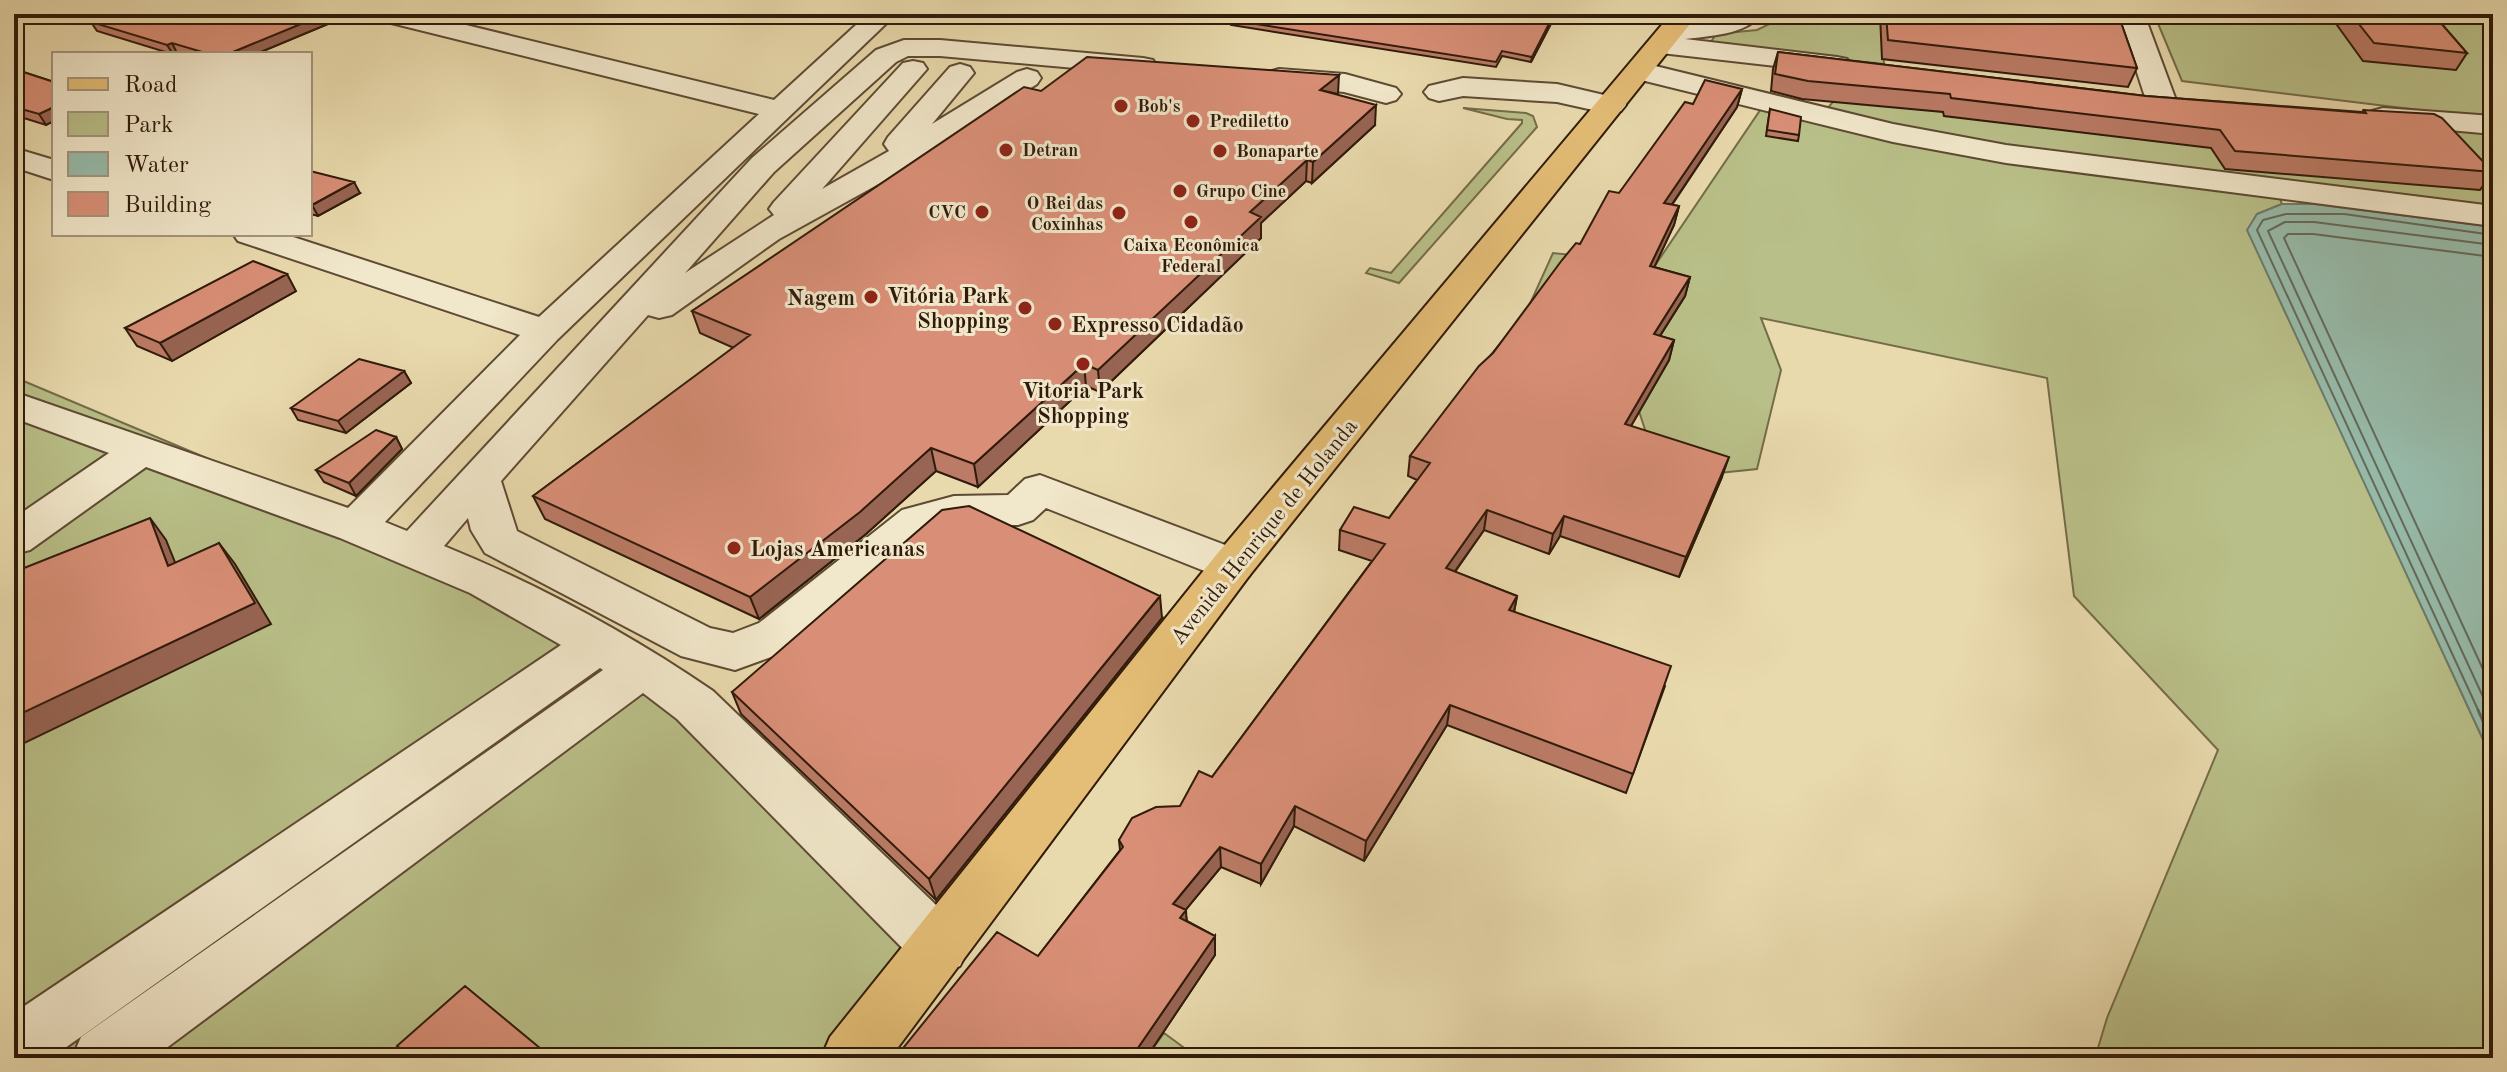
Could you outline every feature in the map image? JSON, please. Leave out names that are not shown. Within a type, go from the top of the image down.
[{"type":"main road","name":"Avenida Henrique de Holanda","points":[[852,1058],[1586,103],[1663,41]]},
{"type":"street","points":[[388,14],[780,110]]},
{"type":"street","points":[[355,527],[545,331],[883,14]]},
{"type":"street","points":[[1663,41],[1719,27],[1748,14]]},
{"type":"street","points":[[2131,14],[2177,104],[2131,99]]},
{"type":"street","points":[[767,232],[909,58],[932,22]]},
{"type":"street","points":[[1663,41],[1864,69]]},
{"type":"street","points":[[1663,41],[1865,126],[2006,154],[2493,216]]},
{"type":"street","points":[[413,552],[763,165],[872,66],[940,48],[1166,68]]},
{"type":"street","points":[[909,58],[960,73],[1027,78]]},
{"type":"street","points":[[564,385],[687,285],[767,232],[873,174],[1027,78],[1072,60]]},
{"type":"street","points":[[873,174],[960,73]]},
{"type":"street","points":[[1243,75],[1345,83],[1386,94]]},
{"type":"street","points":[[1439,92],[1465,100],[1526,97],[1586,103]]},
{"type":"street","points":[[2359,115],[2493,125]]},
{"type":"street","points":[[14,157],[52,169]]},
{"type":"street","points":[[256,236],[545,331]]},
{"type":"street","points":[[14,404],[355,527],[486,581],[619,656],[695,705],[940,947]]},
{"type":"street","points":[[14,539],[142,450]]},
{"type":"street","points":[[480,481],[493,530],[501,542],[698,643],[735,652],[776,636],[917,521],[929,515],[1034,494],[1228,571]]},
{"type":"street","points":[[14,1048],[205,915],[619,656]]},
{"type":"street","points":[[103,1058],[248,953],[619,656]]},
{"type":"street","points":[[205,915],[248,953]]},
{"type":"green space","points":[[1790,14],[1880,14],[1884,64],[1709,45],[1716,34],[1757,30]]},
{"type":"green space","points":[[2154,14],[2493,14],[2493,119],[2182,81]]},
{"type":"green space","points":[[1855,76],[2493,127],[2493,214],[2276,189],[2282,204],[2257,214],[2248,230],[2493,761],[2493,1058],[2095,1058],[2107,1018],[2218,750],[2074,596],[2047,378],[1761,318],[1781,370],[1757,469],[1661,479],[1636,402],[1505,359],[1553,253],[1656,264],[1765,103],[1821,116]]},
{"type":"green space","points":[[1463,108],[1526,113],[1533,116],[1537,127],[1399,283],[1366,273],[1370,268],[1391,273],[1522,123],[1522,120]]},
{"type":"green space","points":[[14,377],[494,579],[662,677],[926,950],[834,1058],[14,1058]]},
{"type":"green space","points":[[1164,1033],[1198,1058],[1146,1058]]},
{"type":"water","points":[[2282,204],[2315,204],[2493,227],[2493,761],[2247,230],[2257,214]]},
{"type":"building","points":[[113,14],[325,14],[233,52],[202,52],[172,43],[167,45],[91,22]]},
{"type":"building","points":[[1237,14],[1554,14],[1532,57],[1502,51],[1496,62],[1231,20]]},
{"type":"building","points":[[1886,14],[2118,14],[2137,68],[1888,40]]},
{"type":"building","points":[[2351,14],[2433,14],[2467,53],[2374,43]]},
{"type":"building","points":[[1778,52],[2146,96],[2366,113],[2364,110],[2434,114],[2442,118],[2493,172],[2235,151],[2220,130],[1951,98],[1950,94],[1808,81],[1775,74]]},
{"type":"building","name":"Vitória Park Shopping","points":[[1087,57],[1339,75],[1320,90],[1376,105],[1313,162],[1307,160],[1250,212],[1261,217],[1098,370],[1084,364],[974,464],[931,448],[860,512],[750,597],[533,496],[750,335],[692,311],[1024,87],[1041,91]]},
{"type":"building","points":[[14,69],[52,81],[52,108],[39,114],[14,107]]},
{"type":"building","points":[[1705,80],[1742,89],[1664,203],[1679,206],[1650,266],[1690,277],[1654,334],[1674,340],[1625,424],[1729,457],[1686,557],[1564,516],[1553,534],[1487,510],[1446,568],[1517,596],[1509,610],[1671,666],[1633,774],[1450,705],[1366,841],[1295,806],[1261,864],[1220,847],[1173,904],[1186,910],[1180,918],[1215,936],[1131,1058],[895,1058],[997,932],[1038,956],[1123,847],[1119,840],[1132,818],[1156,807],[1180,806],[1199,771],[1212,777],[1385,544],[1340,530],[1354,507],[1389,518],[1430,463],[1410,456],[1479,366],[1493,353],[1562,260],[1576,243],[1580,244],[1609,191],[1619,193],[1685,102],[1693,104]]},
{"type":"building","points":[[1770,109],[1801,117],[1799,135],[1767,130]]},
{"type":"building","points":[[312,172],[354,182],[312,205]]},
{"type":"building","points":[[253,261],[287,274],[160,343],[125,328]]},
{"type":"building","points":[[359,359],[404,371],[338,421],[291,408]]},
{"type":"building","points":[[376,430],[396,437],[349,483],[316,470]]},
{"type":"building","points":[[969,506],[1160,596],[929,879],[732,692],[942,510]]},
{"type":"building","points":[[150,518],[168,566],[219,543],[255,603],[14,717],[14,572]]},
{"type":"building","points":[[465,986],[552,1058],[404,1058],[408,1055],[397,1046]]},
{"type":"place","name":"Bob's","points":[[1121,106]]},
{"type":"place","name":"Prediletto","points":[[1193,121]]},
{"type":"place","name":"Detran","points":[[1006,150]]},
{"type":"place","name":"Bonaparte","points":[[1220,151]]},
{"type":"place","name":"Grupo Cine","points":[[1180,191]]},
{"type":"place","name":"CVC","points":[[982,212]]},
{"type":"place","name":"O Rei das Coxinhas","points":[[1119,213]]},
{"type":"place","name":"Caixa Econômica Federal","points":[[1191,222]]},
{"type":"place","name":"Nagem","points":[[871,297]]},
{"type":"place","name":"Vitória Park Shopping","points":[[1025,308]]},
{"type":"place","name":"Expresso Cidadão","points":[[1055,324]]},
{"type":"place","name":"Vitoria Park Shopping","points":[[1083,364]]},
{"type":"place","name":"Lojas Americanas","points":[[734,548]]}]
